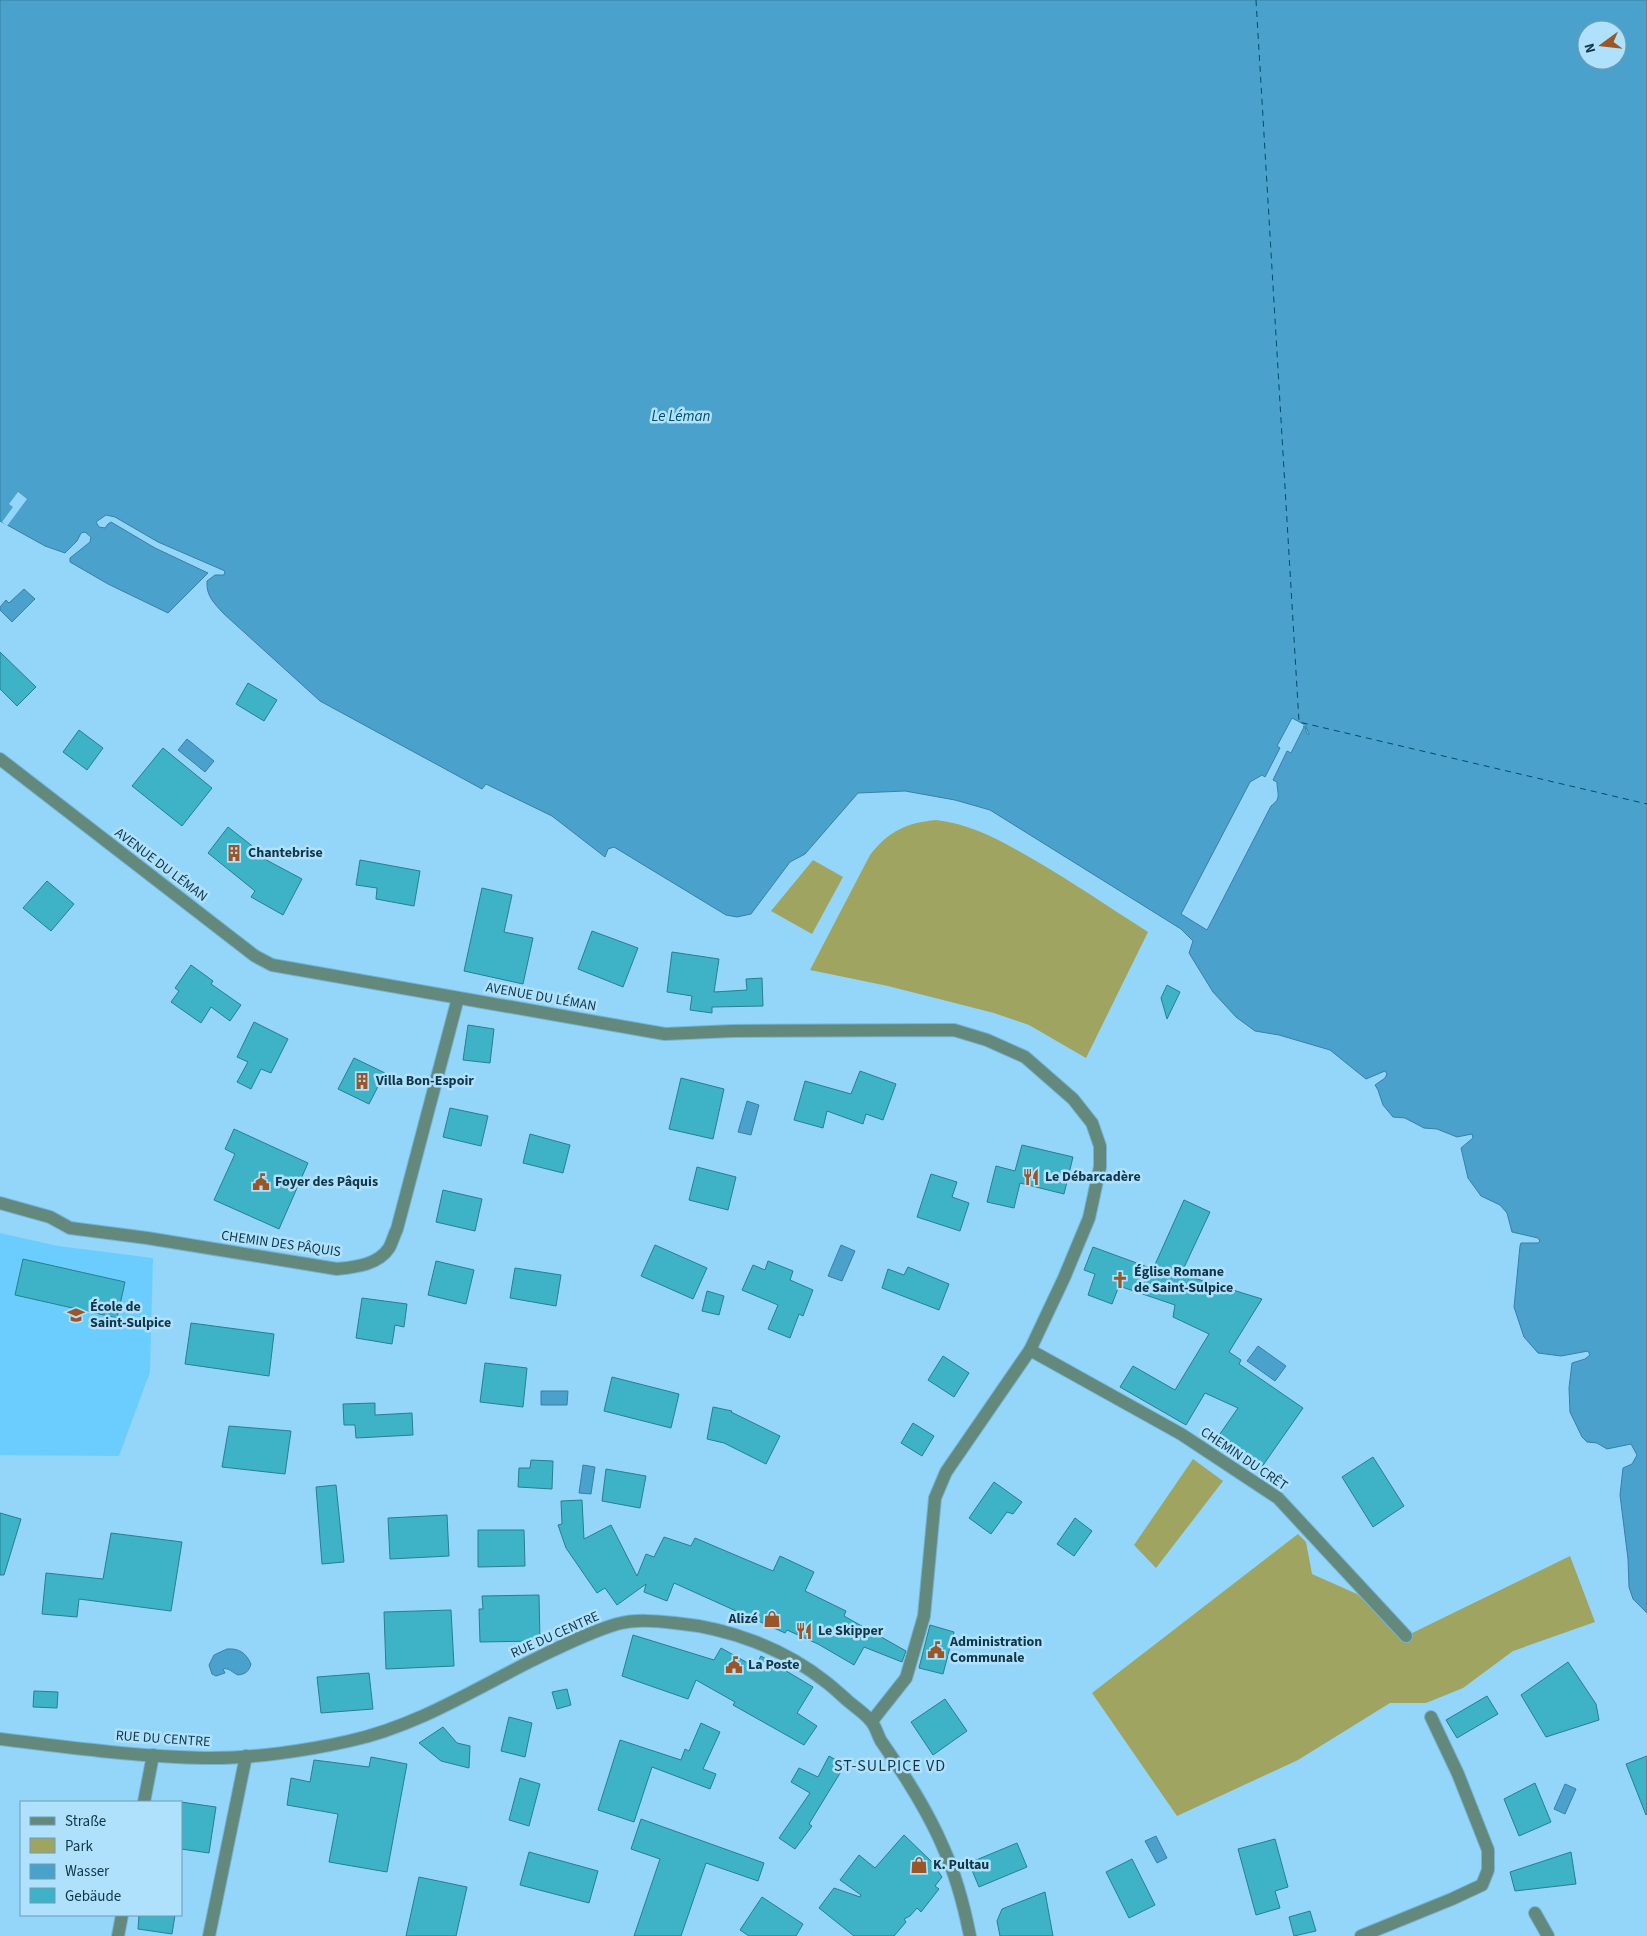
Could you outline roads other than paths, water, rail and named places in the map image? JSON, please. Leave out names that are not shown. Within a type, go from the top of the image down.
[{"type":"street","name":"AVENUE DU LÉMAN","points":[[0,759],[254,956],[272,965],[665,1034],[732,1031],[954,1030],[987,1040],[1025,1057],[1074,1099],[1092,1123],[1100,1146],[1100,1168],[1089,1218],[1064,1278],[1030,1350]]},
{"type":"street","name":"CHEMIN DES PÂQUIS","points":[[0,1203],[50,1217],[70,1228],[337,1269],[354,1268],[373,1261],[388,1249],[396,1229],[458,998]]},
{"type":"street","name":"CHEMIN DU CRÊT","points":[[1030,1350],[1181,1434],[1278,1498],[1406,1636]]},
{"type":"street","points":[[872,1721],[906,1678],[924,1616],[934,1498],[946,1472],[1030,1350]]},
{"type":"street","name":"RUE DU CENTRE","points":[[0,1739],[153,1755],[206,1758],[246,1756],[318,1748],[352,1741],[392,1729],[438,1710],[555,1649],[607,1628],[631,1621],[688,1624],[750,1640],[771,1649],[819,1677],[872,1721],[880,1739],[909,1782],[942,1844],[953,1872],[970,1936]]},
{"type":"street","points":[[1361,1936],[1452,1900],[1482,1885],[1488,1870],[1488,1850],[1458,1774],[1431,1717]]},
{"type":"street","points":[[144,1801],[153,1755]]},
{"type":"street","points":[[209,1936],[246,1756]]},
{"type":"street","points":[[1535,1913],[1548,1936]]},
{"type":"street","points":[[118,1936],[122,1916]]},
{"type":"water","name":"Le Léman","points":[[0,0],[1647,0],[1647,1613],[1633,1599],[1629,1587],[1628,1559],[1620,1495],[1623,1468],[1632,1464],[1637,1455],[1631,1444],[1607,1449],[1597,1443],[1587,1442],[1582,1437],[1570,1412],[1569,1388],[1572,1363],[1585,1359],[1590,1355],[1588,1351],[1561,1356],[1538,1353],[1524,1337],[1514,1307],[1520,1246],[1521,1243],[1538,1243],[1540,1241],[1538,1238],[1512,1232],[1507,1213],[1500,1205],[1481,1196],[1468,1178],[1461,1148],[1473,1138],[1472,1134],[1457,1137],[1437,1129],[1424,1128],[1405,1118],[1393,1117],[1383,1105],[1375,1085],[1385,1078],[1387,1074],[1385,1071],[1366,1079],[1330,1050],[1279,1035],[1255,1031],[1236,1017],[1213,992],[1189,953],[1193,941],[1181,929],[990,810],[955,800],[905,791],[858,793],[805,854],[790,862],[751,914],[737,917],[726,915],[614,847],[608,849],[605,857],[552,816],[486,784],[482,789],[320,701],[214,603],[209,595],[207,581],[215,575],[224,575],[225,571],[158,542],[115,517],[106,515],[96,522],[99,527],[105,528],[111,522],[155,548],[208,573],[168,613],[108,584],[70,562],[70,558],[90,542],[91,537],[85,532],[81,533],[77,541],[65,553],[45,546],[0,521]],"holes":[[[1292,718],[1305,725],[1309,734],[1307,734],[1305,727],[1303,726],[1291,753],[1287,751],[1273,780],[1277,782],[1277,801],[1271,806],[1207,930],[1181,914],[1250,782],[1262,775],[1265,777],[1280,748],[1277,746]]]},
{"type":"water","points":[[24,589],[35,599],[12,622],[0,610],[0,607],[6,600],[9,603]]},
{"type":"water","points":[[187,739],[214,761],[205,772],[178,750]]},
{"type":"water","points":[[747,1101],[759,1105],[751,1135],[738,1132]]},
{"type":"water","points":[[841,1245],[855,1251],[842,1281],[828,1276]]},
{"type":"water","points":[[1258,1346],[1286,1366],[1275,1381],[1247,1361]]},
{"type":"water","points":[[541,1391],[568,1391],[567,1405],[541,1405]]},
{"type":"water","points":[[583,1465],[595,1467],[591,1494],[579,1493]]},
{"type":"water","points":[[227,1649],[239,1650],[247,1657],[251,1664],[247,1672],[238,1675],[229,1669],[223,1669],[225,1673],[216,1676],[212,1674],[209,1665],[214,1655]]},
{"type":"water","points":[[1565,1784],[1576,1789],[1565,1814],[1554,1809]]},
{"type":"water","points":[[1156,1836],[1167,1858],[1157,1863],[1145,1841]]},
{"type":"place","name":"Chantebrise","points":[[234,853]]},
{"type":"place","name":"Villa Bon-Espoir","points":[[362,1081]]},
{"type":"place","name":"Le Débarcadère","points":[[1031,1177]]},
{"type":"place","name":"Foyer des Pâquis","points":[[261,1182]]},
{"type":"place","name":"Église Romane de Saint-Sulpice","points":[[1120,1280]]},
{"type":"place","name":"École de Saint-Sulpice","points":[[76,1315]]},
{"type":"place","name":"Alizé","points":[[772,1619]]},
{"type":"place","name":"Le Skipper","points":[[804,1631]]},
{"type":"place","name":"Administration Communale","points":[[936,1650]]},
{"type":"place","name":"La Poste","points":[[734,1665]]},
{"type":"place","name":"K. Pultau","points":[[919,1865]]},
{"type":"district","name":"ST-SULPICE VD","points":[[890,1766]]}]
